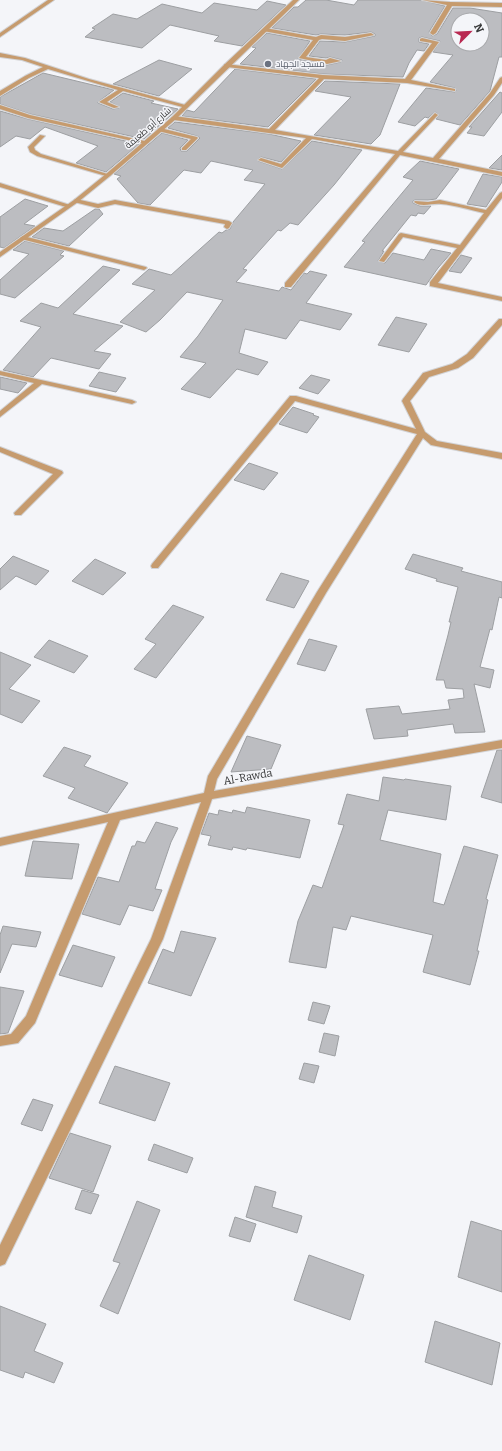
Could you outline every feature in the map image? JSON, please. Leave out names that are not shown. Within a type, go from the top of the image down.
[{"type":"street","points":[[0,35],[51,0]]},
{"type":"street","name":"شارع أبو طعيمة","points":[[0,255],[76,201],[108,175],[174,118],[227,65],[266,30],[296,0]]},
{"type":"street","points":[[425,0],[450,4],[502,5]]},
{"type":"street","points":[[433,33],[450,4]]},
{"type":"street","points":[[266,30],[317,39],[321,37],[346,39],[370,35]]},
{"type":"street","points":[[317,39],[302,58],[327,62],[330,60],[338,61]]},
{"type":"street","points":[[407,81],[436,42],[422,40]]},
{"type":"street","points":[[0,55],[23,59],[186,106]]},
{"type":"street","points":[[227,65],[323,77],[407,81],[453,90]]},
{"type":"street","points":[[0,94],[48,67]]},
{"type":"street","points":[[270,132],[323,77]]},
{"type":"street","points":[[435,160],[492,94],[502,79]]},
{"type":"street","points":[[116,107],[102,102],[123,89]]},
{"type":"street","points":[[0,107],[42,120],[146,142]]},
{"type":"street","points":[[288,285],[399,152],[435,115]]},
{"type":"street","points":[[174,118],[311,137],[399,152],[502,174]]},
{"type":"street","points":[[160,130],[195,138],[184,148]]},
{"type":"street","points":[[42,136],[31,147],[32,151],[39,155],[108,175]]},
{"type":"street","points":[[261,160],[282,166],[311,137]]},
{"type":"street","points":[[0,185],[68,206]]},
{"type":"street","points":[[502,194],[433,284],[502,300]]},
{"type":"street","points":[[76,201],[98,206],[115,202],[228,223],[227,227]]},
{"type":"street","points":[[416,202],[428,204],[440,202],[487,212]]},
{"type":"street","points":[[382,261],[401,235],[461,247]]},
{"type":"street","points":[[23,238],[144,268]]},
{"type":"street","points":[[502,321],[470,356],[455,366],[426,376],[406,401],[422,433],[434,443],[502,456]]},
{"type":"street","points":[[0,373],[132,402]]},
{"type":"street","points":[[0,415],[40,382]]},
{"type":"street","points":[[155,566],[293,398],[422,433]]},
{"type":"street","points":[[0,1259],[157,939],[208,796],[212,778],[309,613],[422,433]]},
{"type":"street","points":[[0,449],[59,473],[18,513]]},
{"type":"street","name":"Al-Rawda","points":[[0,842],[208,796],[502,744]]},
{"type":"street","points":[[0,1041],[14,1039],[31,1019],[116,816]]},
{"type":"building","points":[[306,0],[326,0],[354,5],[358,0],[421,0],[445,6],[429,32],[432,36],[437,34],[450,13],[450,52],[490,52],[490,12],[451,12],[453,8],[470,8],[502,13],[502,57],[499,57],[490,91],[460,125],[436,119],[439,115],[435,112],[428,118],[425,117],[415,126],[398,122],[426,88],[456,91],[455,88],[430,82],[453,55],[433,52],[440,41],[422,37],[419,38],[419,42],[429,44],[424,51],[417,50],[403,77],[323,74],[240,64],[256,48],[252,47],[267,33],[310,41],[298,59],[327,65],[341,62],[342,60],[330,57],[309,56],[320,41],[345,42],[375,36],[375,34],[371,32],[345,35],[316,35],[272,28],[294,7],[298,7]]},
{"type":"building","points":[[267,1],[286,5],[242,46],[214,41],[219,36],[170,25],[142,48],[85,37],[95,29],[92,28],[113,14],[137,19],[162,4],[202,13],[214,3],[257,10]]},
{"type":"building","points":[[159,60],[192,69],[159,96],[113,84]]},
{"type":"building","points":[[235,69],[316,79],[268,127],[182,116],[187,110],[194,112]]},
{"type":"building","points":[[43,73],[114,90],[98,102],[113,109],[120,107],[110,102],[123,93],[154,101],[151,103],[178,109],[144,139],[30,114],[0,104],[0,97]]},
{"type":"building","points":[[325,81],[400,84],[380,135],[371,144],[314,135],[351,97],[315,91]]},
{"type":"building","points":[[500,92],[502,93],[502,112],[484,136],[467,133],[472,127],[469,127]]},
{"type":"building","points":[[0,111],[28,119],[139,144],[106,172],[76,163],[98,146],[45,127],[30,139],[16,136],[0,147]]},
{"type":"building","points":[[175,122],[269,134],[301,141],[281,162],[261,157],[257,160],[282,169],[312,141],[362,150],[334,185],[298,225],[290,223],[281,231],[278,230],[243,269],[247,270],[236,282],[279,291],[282,287],[291,290],[304,273],[307,274],[310,271],[327,275],[306,303],[352,314],[340,330],[300,320],[286,339],[245,329],[239,353],[268,362],[258,375],[237,369],[210,398],[181,389],[206,363],[180,357],[198,336],[223,300],[187,292],[146,332],[120,322],[155,290],[132,284],[149,269],[171,275],[219,232],[222,233],[230,229],[233,222],[265,184],[244,180],[253,170],[211,161],[201,173],[184,170],[150,205],[138,203],[117,179],[121,176],[114,174],[162,133],[188,140],[180,148],[181,151],[187,151],[200,138],[168,128]]},
{"type":"building","points":[[502,155],[502,170],[489,168]]},
{"type":"building","points":[[420,161],[459,169],[436,199],[413,201],[413,203],[420,206],[431,206],[424,214],[418,213],[416,216],[411,215],[382,251],[384,251],[378,261],[385,263],[393,253],[424,260],[431,249],[451,253],[426,285],[344,267],[365,242],[362,241],[413,180],[403,177]]},
{"type":"building","points":[[483,174],[502,177],[502,182],[486,207],[467,204]]},
{"type":"building","points":[[25,199],[48,206],[24,224],[35,226],[4,248],[0,247],[0,217]]},
{"type":"building","points":[[95,209],[99,209],[103,214],[69,246],[32,237],[44,228],[63,231]]},
{"type":"building","points":[[25,241],[64,251],[60,255],[64,256],[15,298],[0,294],[0,280],[29,254],[13,250]]},
{"type":"building","points":[[461,255],[472,258],[461,273],[449,271]]},
{"type":"building","points":[[103,266],[120,270],[73,314],[123,326],[94,351],[111,354],[99,369],[51,358],[33,377],[3,370],[41,327],[20,321],[41,303],[58,308]]},
{"type":"building","points":[[396,317],[427,324],[409,352],[378,345]]},
{"type":"building","points":[[99,372],[126,378],[116,392],[89,386]]},
{"type":"building","points":[[311,375],[330,380],[318,394],[299,388]]},
{"type":"building","points":[[0,377],[27,383],[18,393],[0,389]]},
{"type":"building","points":[[293,407],[319,417],[307,433],[279,424]]},
{"type":"building","points":[[249,463],[278,473],[264,490],[234,480]]},
{"type":"building","points":[[413,554],[463,568],[461,571],[502,582],[502,598],[499,597],[492,630],[490,629],[480,667],[494,670],[490,688],[474,684],[485,732],[455,733],[453,724],[407,730],[408,736],[374,739],[366,709],[399,706],[402,714],[450,709],[448,700],[464,698],[463,689],[446,688],[444,680],[436,680],[448,635],[451,622],[449,622],[458,587],[436,581],[437,579],[405,569]]},
{"type":"building","points":[[13,556],[49,571],[36,585],[16,576],[0,590],[0,569]]},
{"type":"building","points":[[95,559],[126,573],[103,595],[72,581]]},
{"type":"building","points":[[281,573],[309,581],[294,608],[266,600]]},
{"type":"building","points":[[173,605],[204,617],[156,678],[134,669],[156,644],[145,639]]},
{"type":"building","points":[[309,639],[337,646],[325,671],[297,664]]},
{"type":"building","points":[[49,640],[88,656],[74,673],[34,657]]},
{"type":"building","points":[[0,652],[31,665],[9,689],[40,701],[22,723],[0,714]]},
{"type":"building","points":[[247,736],[281,745],[271,769],[231,772]]},
{"type":"building","points":[[64,747],[91,756],[84,766],[128,783],[107,813],[68,798],[75,788],[43,776]]},
{"type":"building","points":[[497,750],[502,750],[502,803],[481,797]]},
{"type":"building","points":[[383,777],[451,786],[446,820],[388,810],[380,840],[441,854],[433,902],[444,905],[464,846],[498,855],[486,899],[488,900],[477,951],[479,951],[470,985],[423,972],[433,935],[351,916],[346,930],[333,927],[326,968],[289,962],[298,921],[313,885],[322,888],[344,825],[338,824],[347,794],[379,801]]},
{"type":"building","points":[[247,807],[310,820],[300,858],[247,848],[246,850],[233,847],[232,850],[208,845],[211,836],[201,834],[209,813],[218,815],[219,810],[232,813],[233,810],[245,813]]},
{"type":"building","points":[[156,822],[178,828],[171,842],[155,889],[162,890],[153,911],[129,905],[120,925],[82,914],[98,877],[119,882],[132,846],[135,846],[137,841],[145,843]]},
{"type":"building","points":[[33,841],[79,844],[72,879],[25,876]]},
{"type":"building","points":[[3,926],[41,932],[36,947],[12,944],[0,973],[0,935]]},
{"type":"building","points":[[181,931],[216,938],[191,996],[148,983],[163,949],[174,953]]},
{"type":"building","points":[[73,945],[115,957],[102,987],[59,975]]},
{"type":"building","points":[[0,987],[24,991],[8,1033],[0,1034]]},
{"type":"building","points":[[313,1002],[330,1006],[324,1024],[308,1020]]},
{"type":"building","points":[[324,1033],[339,1036],[335,1056],[319,1052]]},
{"type":"building","points":[[304,1063],[319,1066],[314,1083],[299,1079]]},
{"type":"building","points":[[115,1066],[170,1083],[155,1121],[99,1103]]},
{"type":"building","points":[[33,1099],[53,1105],[42,1131],[21,1124]]},
{"type":"building","points":[[70,1133],[111,1146],[93,1192],[49,1178]]},
{"type":"building","points":[[154,1144],[193,1158],[187,1173],[148,1160]]},
{"type":"building","points":[[255,1186],[276,1192],[272,1207],[302,1216],[297,1233],[246,1217]]},
{"type":"building","points":[[82,1190],[99,1195],[91,1214],[75,1209]]},
{"type":"building","points":[[137,1201],[160,1210],[118,1314],[100,1306],[120,1263],[113,1261]]},
{"type":"building","points":[[235,1217],[256,1224],[250,1242],[229,1236]]},
{"type":"building","points":[[471,1221],[502,1231],[502,1292],[458,1277]]},
{"type":"building","points":[[309,1255],[364,1275],[350,1320],[294,1300]]},
{"type":"building","points":[[0,1306],[46,1324],[34,1351],[63,1363],[54,1383],[25,1372],[23,1378],[0,1370]]},
{"type":"building","points":[[435,1321],[500,1343],[492,1385],[425,1362]]},
{"type":"place","name":"مسجد الجهاد","points":[[268,64]]}]
